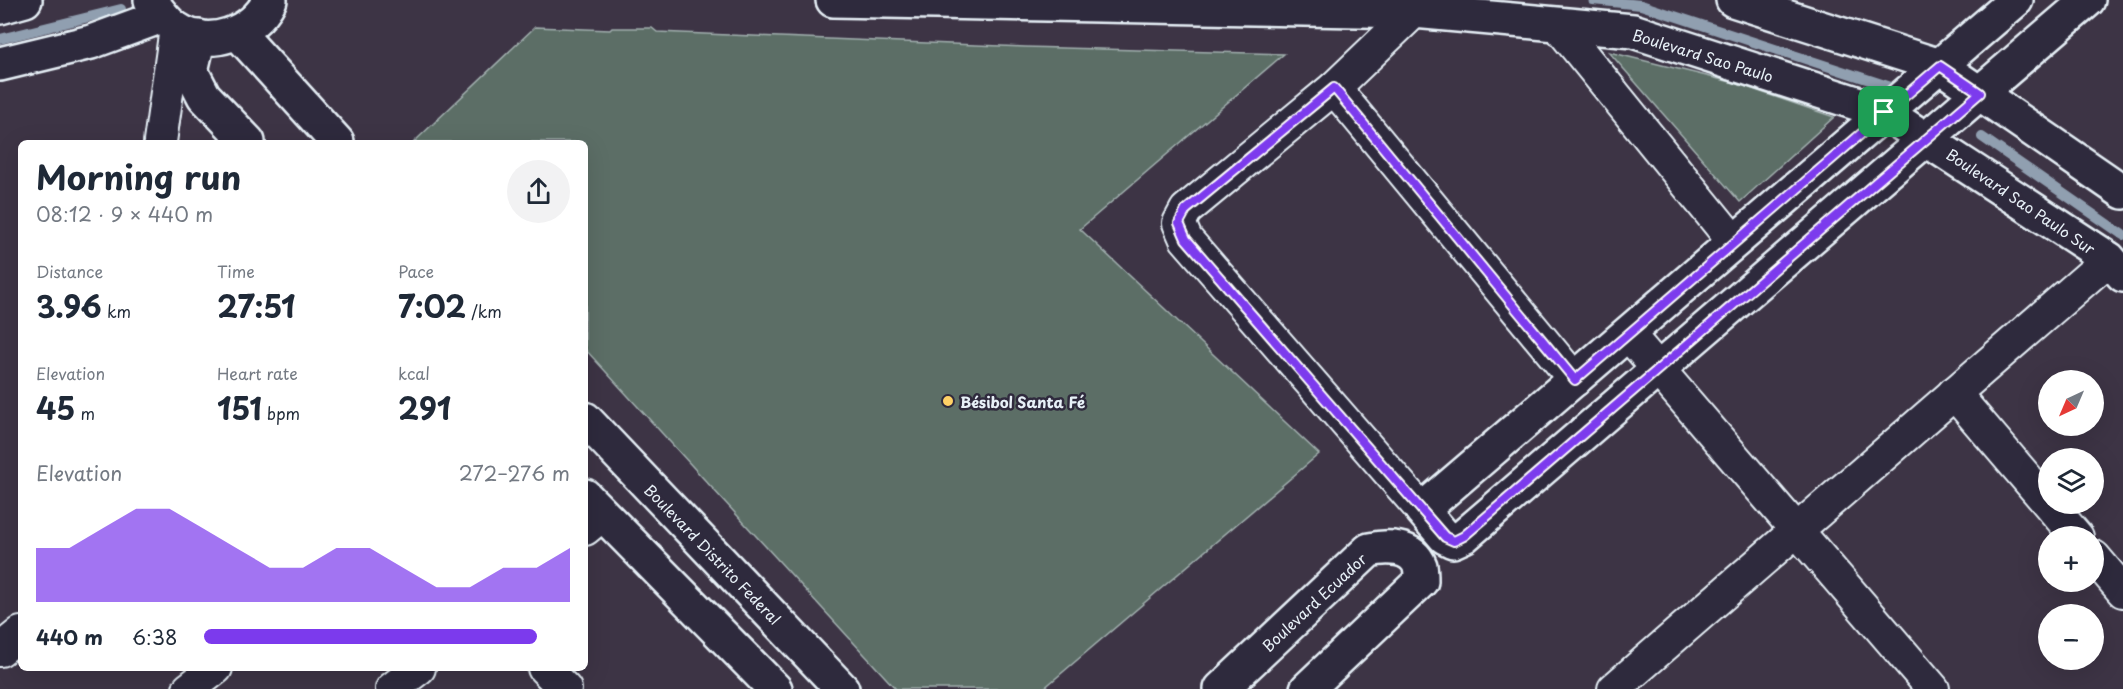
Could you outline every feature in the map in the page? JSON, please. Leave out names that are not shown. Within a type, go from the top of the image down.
[{"type":"street","points":[[0,7],[25,0]]},
{"type":"street","points":[[0,64],[172,21],[219,38],[238,33],[257,20],[270,0]]},
{"type":"street","name":"Boulevard Sao Paulo","points":[[834,0],[1420,6],[1558,25],[1633,31],[1884,112]]},
{"type":"street","points":[[1733,0],[1940,66],[2123,192]]},
{"type":"street","points":[[1420,6],[1334,88],[1186,210],[1179,223],[1186,239],[1445,537],[1454,541],[1464,536],[2088,0]]},
{"type":"street","points":[[1422,510],[1940,66],[2008,3]]},
{"type":"street","points":[[160,140],[172,21]]},
{"type":"street","points":[[172,21],[204,96],[246,140]]},
{"type":"street","points":[[1558,25],[1734,242]]},
{"type":"street","points":[[238,33],[335,140]]},
{"type":"street","points":[[1334,88],[1575,380]]},
{"type":"street","name":"Boulevard Sao Paulo Sur","points":[[1884,112],[1927,138],[2116,267]]},
{"type":"street","points":[[1614,689],[1954,393],[2116,267]]},
{"type":"street","points":[[1628,334],[1933,689]]},
{"type":"street","points":[[1954,393],[2068,526]]},
{"type":"street","name":"Boulevard Distrito Federal","points":[[588,423],[842,689]]},
{"type":"street","points":[[591,513],[775,689]]},
{"type":"street","name":"Boulevard Ecuador","points":[[1221,689],[1369,549],[1386,546],[1397,548],[1411,555],[1420,566],[1421,581],[1307,689]]},
{"type":"street","points":[[2104,569],[2123,591]]},
{"type":"street","points":[[0,650],[18,635]]},
{"type":"street","points":[[189,689],[212,671]]},
{"type":"street","points":[[392,689],[415,671]]},
{"type":"street","points":[[547,671],[565,689]]},
{"type":"green space","name":"Bésibol Santa Fé","points":[[535,27],[610,30],[612,28],[652,28],[657,32],[1025,47],[1284,54],[1080,229],[1319,454],[1043,689],[896,689],[588,352],[588,140],[416,140]]},
{"type":"green space","points":[[1609,52],[1735,83],[1834,117],[1740,202]]},
{"type":"waterway","points":[[1593,0],[1641,5],[1891,87]]},
{"type":"waterway","points":[[0,39],[121,9]]},
{"type":"waterway","points":[[1982,137],[2123,235]]},
{"type":"place","name":"Bésibol Santa Fé","points":[[948,401]]},
{"type":"route","points":[[1940,66],[1980,93],[1464,536],[1454,541],[1445,537],[1186,239],[1179,223],[1186,210],[1334,88],[1575,380],[1884,112],[1940,66]]}]
